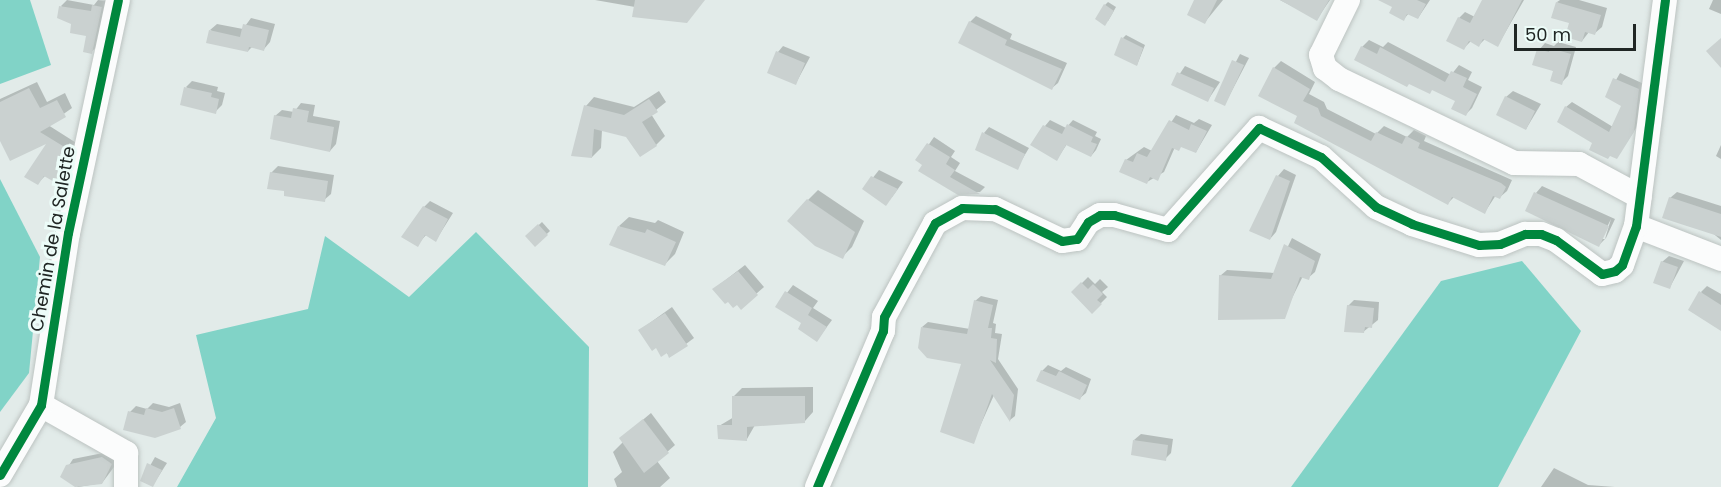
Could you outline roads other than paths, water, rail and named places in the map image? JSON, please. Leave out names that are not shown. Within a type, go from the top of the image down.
[{"type":"street","name":"Chemin de la Salette","points":[[0,475],[40,405],[68,233],[118,0]]},
{"type":"street","points":[[1348,0],[1321,55],[1325,68],[1339,79],[1514,163],[1579,164],[1640,197]]},
{"type":"street","points":[[817,487],[883,331],[884,316],[935,224],[962,208],[995,209],[1062,241],[1077,239],[1088,222],[1100,215],[1114,215],[1168,230],[1259,128],[1321,157],[1376,207],[1456,240],[1500,244],[1525,234],[1541,234],[1556,240],[1602,274],[1615,271],[1622,265],[1636,226],[1665,0]]},
{"type":"street","points":[[1636,226],[1721,259]]},
{"type":"street","points":[[40,405],[126,453],[126,487]]}]
